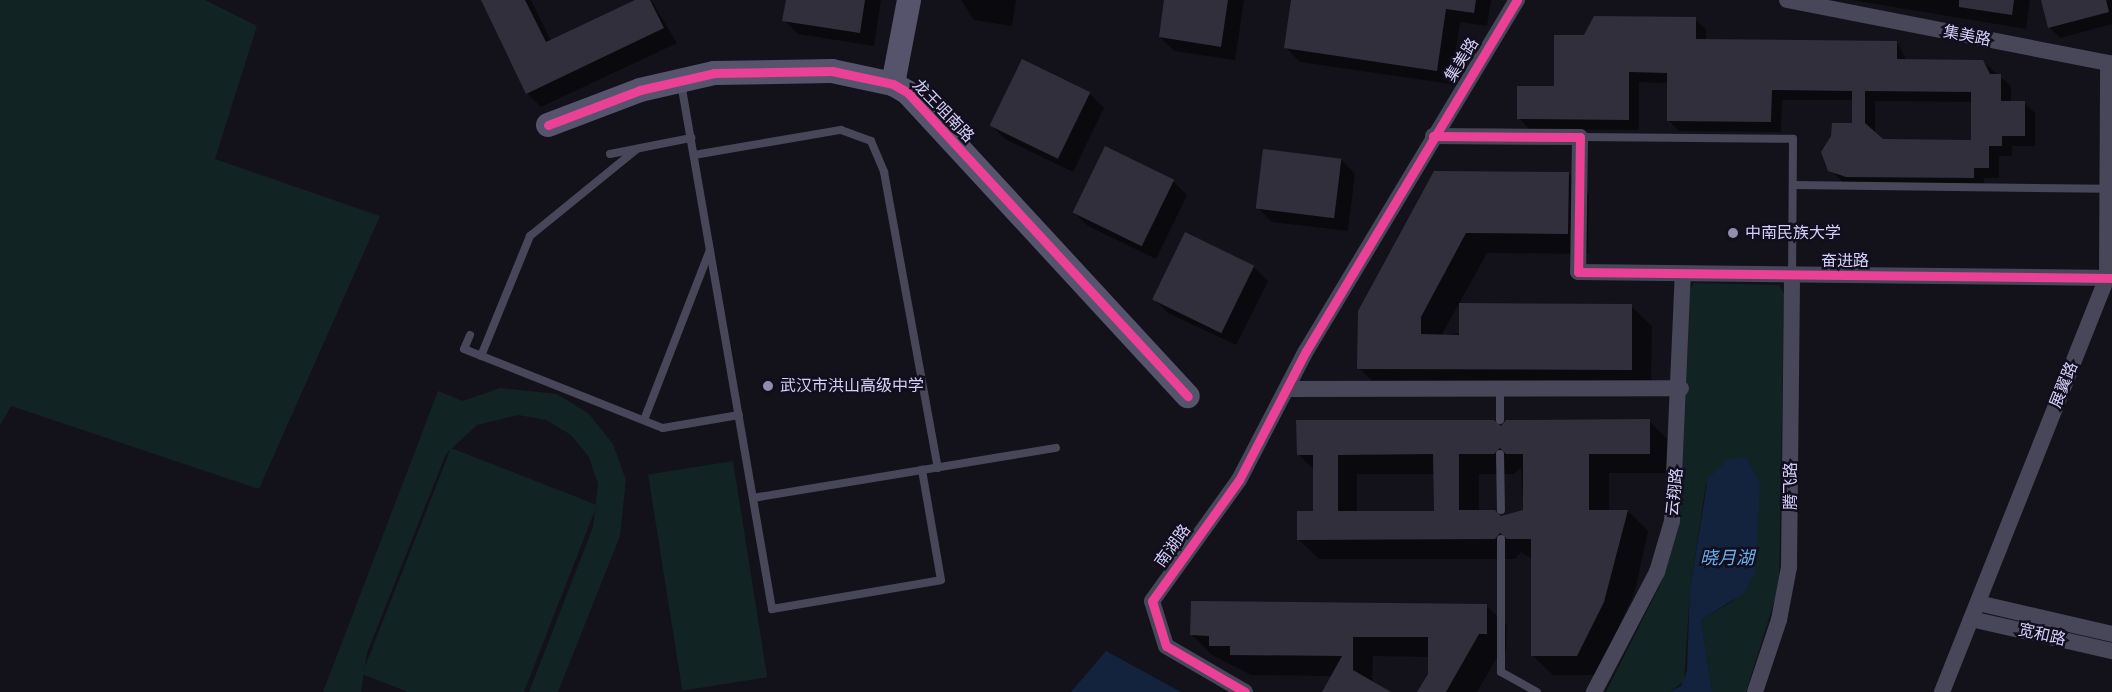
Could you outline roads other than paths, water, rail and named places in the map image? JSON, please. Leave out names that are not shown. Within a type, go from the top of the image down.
[{"type":"street","points":[[893,84],[909,0]]},
{"type":"street","name":"集美路","points":[[1288,389],[1433,136],[1517,0]]},
{"type":"street","name":"集美路","points":[[1787,0],[2110,64]]},
{"type":"street","name":"展翼路","points":[[1942,692],[2109,278],[2107,189],[2110,64]]},
{"type":"street","name":"龙王咀南路","points":[[548,125],[681,78],[745,70],[832,71],[893,84],[907,92],[1188,396]]},
{"type":"street","points":[[1433,136],[1580,137]]},
{"type":"street","name":"奋进路","points":[[1580,137],[1578,272],[2109,278]]},
{"type":"street","name":"云翔路","points":[[1594,692],[1664,553],[1675,502],[1681,388],[1683,274]]},
{"type":"street","name":"腾飞路","points":[[1755,692],[1779,620],[1789,567],[1792,276]]},
{"type":"street","points":[[1288,389],[1681,388]]},
{"type":"street","name":"南湖路","points":[[1245,692],[1166,646],[1151,605],[1239,480],[1288,389]]},
{"type":"street","name":"宽和路","points":[[1978,603],[2112,634]]},
{"type":"street","name":"宽和路","points":[[1971,619],[2112,651]]},
{"type":"lane","points":[[681,78],[772,609],[940,580],[922,470]]},
{"type":"lane","points":[[694,155],[841,130],[871,141],[884,172],[938,468]]},
{"type":"lane","points":[[1580,137],[1793,139],[1792,276]]},
{"type":"lane","points":[[610,154],[691,138]]},
{"type":"lane","points":[[481,356],[530,236],[638,148]]},
{"type":"lane","points":[[1792,186],[2107,189]]},
{"type":"lane","points":[[644,420],[710,249]]},
{"type":"lane","points":[[470,335],[464,349],[663,428],[739,415]]},
{"type":"lane","points":[[1500,388],[1500,420]]},
{"type":"lane","points":[[753,498],[1056,448]]},
{"type":"lane","points":[[1500,454],[1501,510]]},
{"type":"lane","points":[[1501,539],[1501,672],[1536,692]]},
{"type":"water","name":"晓月湖","points":[[1746,457],[1760,484],[1755,572],[1744,593],[1701,620],[1712,692],[1670,692],[1681,686],[1687,671],[1690,590],[1708,478],[1729,459]]},
{"type":"water","points":[[1106,651],[1181,692],[1071,692]]},
{"type":"place","name":"中南民族大学","points":[[1733,233]]},
{"type":"place","name":"武汉市洪山高级中学","points":[[768,386]]}]
